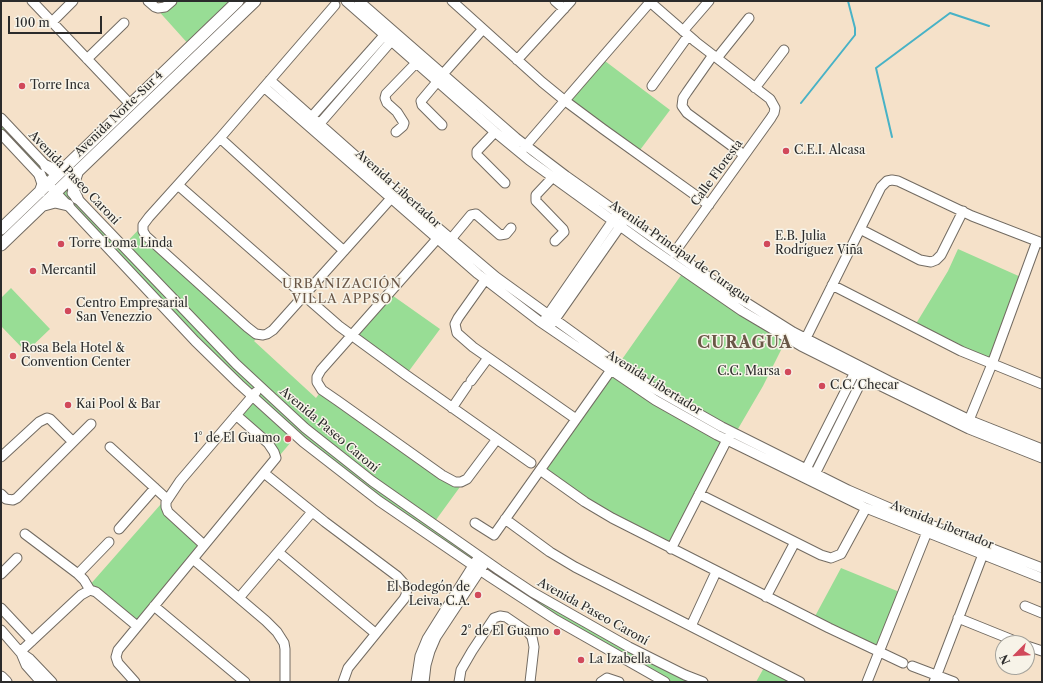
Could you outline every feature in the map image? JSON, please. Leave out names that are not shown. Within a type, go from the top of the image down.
[{"type":"main road","name":"Avenida Norte-Sur 4","points":[[1,229],[238,1]]},
{"type":"main road","name":"Avenida Norte-Sur 4","points":[[1,245],[255,1]]},
{"type":"main road","points":[[40,192],[43,184],[43,171],[65,168]]},
{"type":"main road","points":[[42,206],[55,202],[73,202],[73,185],[77,172]]},
{"type":"main road","points":[[1,678],[5,682]]},
{"type":"street","points":[[32,1],[131,105]]},
{"type":"street","points":[[52,22],[73,1]]},
{"type":"street","points":[[148,1],[158,8],[166,7],[172,1]]},
{"type":"street","name":"Avenida Principal de Curagua","points":[[346,1],[365,6],[416,63],[440,78],[498,123],[522,149],[553,177],[619,220],[674,253],[755,308],[856,369],[1042,458]]},
{"type":"street","points":[[452,1],[564,100],[602,129],[709,205]]},
{"type":"street","points":[[555,1],[564,9]]},
{"type":"street","points":[[517,60],[571,1]]},
{"type":"street","points":[[522,149],[650,1],[686,33],[755,88],[784,50]]},
{"type":"street","points":[[652,86],[686,33],[709,1]]},
{"type":"street","points":[[335,5],[144,223],[144,233],[247,327],[260,335],[267,334],[394,196]]},
{"type":"street","points":[[744,155],[687,113],[682,106],[685,95],[715,57],[749,18]]},
{"type":"street","points":[[87,59],[124,24]]},
{"type":"street","points":[[442,125],[422,106],[421,101],[483,29]]},
{"type":"street","points":[[308,120],[391,35]]},
{"type":"street","points":[[316,127],[391,35]]},
{"type":"street","name":"Avenida Principal de Curagua","points":[[391,35],[440,78],[495,132],[522,149],[619,220],[705,286],[765,325],[801,346],[856,369]]},
{"type":"street","points":[[396,132],[403,126],[404,123],[397,112],[387,103],[385,98],[386,94],[416,63]]},
{"type":"street","name":"Avenida Libertador","points":[[267,84],[394,196],[436,239],[485,280],[729,436]]},
{"type":"street","name":"Calle Floresta","points":[[674,253],[774,113],[774,104],[770,99],[755,88]]},
{"type":"street","name":"Avenida Paseo Caroní","points":[[1,118],[43,171]]},
{"type":"street","points":[[495,132],[477,151],[477,155],[505,183]]},
{"type":"street","name":"Avenida Paseo Caroní","points":[[1,134],[43,171],[260,387],[305,428],[372,481],[532,592],[597,630],[665,665],[703,682]]},
{"type":"street","points":[[220,138],[344,251]]},
{"type":"street","points":[[553,177],[536,195],[536,202],[563,229],[564,232],[555,241]]},
{"type":"street","points":[[806,338],[884,182],[890,180],[898,181],[963,212],[1040,242],[967,423]]},
{"type":"street","points":[[178,185],[351,335],[452,408],[532,463]]},
{"type":"street","name":"Avenida Libertador","points":[[394,196],[451,239],[548,321],[611,370],[667,408],[729,436],[804,473],[866,508],[984,550],[1042,568]]},
{"type":"street","name":"Avenida Paseo Caroní","points":[[73,202],[195,341],[252,396],[303,442],[405,520],[477,568],[556,620],[665,682]]},
{"type":"street","points":[[860,230],[920,260],[933,262],[941,256],[963,212]]},
{"type":"street","points":[[451,239],[471,215],[476,214],[500,235],[506,234],[511,228]]},
{"type":"street","points":[[548,321],[619,220]]},
{"type":"street","points":[[436,239],[321,370],[317,377],[317,382],[320,388],[442,475],[455,482],[461,482],[467,479],[496,439]]},
{"type":"street","points":[[485,280],[458,318],[455,327],[459,335],[488,358],[576,420]]},
{"type":"street","points":[[832,285],[961,351],[1042,384]]},
{"type":"street","points":[[452,408],[488,358]]},
{"type":"street","points":[[804,473],[856,369]]},
{"type":"street","points":[[475,523],[494,535],[611,370]]},
{"type":"street","points":[[813,478],[865,374]]},
{"type":"street","points":[[204,545],[168,512],[165,505],[167,499],[260,387]]},
{"type":"street","points":[[135,682],[121,667],[116,657],[120,646],[275,461],[276,455],[263,438],[236,415]]},
{"type":"street","points":[[1,457],[39,422],[47,418],[50,419],[73,442]]},
{"type":"street","name":"Avenida Principal de Curagua","points":[[967,423],[1042,449]]},
{"type":"street","points":[[1,494],[6,499],[13,500],[17,498],[91,424]]},
{"type":"street","points":[[671,549],[729,436]]},
{"type":"street","points":[[110,448],[167,499]]},
{"type":"street","points":[[540,470],[600,512],[671,549],[879,652],[908,664],[935,679],[954,682]]},
{"type":"street","points":[[264,473],[406,584],[406,595],[348,668],[343,682]]},
{"type":"street","name":"Avenida Libertador","points":[[813,478],[848,490],[928,529]]},
{"type":"street","points":[[119,529],[155,488]]},
{"type":"street","points":[[699,494],[825,557],[832,558],[843,552],[866,508]]},
{"type":"street","points":[[239,598],[312,512]]},
{"type":"street","points":[[506,519],[550,552],[575,568],[800,682]]},
{"type":"street","points":[[867,682],[928,529]]},
{"type":"street","points":[[25,534],[78,574],[90,590],[96,592],[137,626]]},
{"type":"street","points":[[78,574],[109,542]]},
{"type":"street","points":[[766,597],[795,542]]},
{"type":"street","points":[[935,679],[984,550]]},
{"type":"street","name":"Avenida Libertador","points":[[984,550],[1042,578]]},
{"type":"street","points":[[278,552],[375,633]]},
{"type":"street","points":[[1,574],[17,558]]},
{"type":"street","points":[[193,559],[274,628],[281,637],[285,649],[285,682]]},
{"type":"street","points":[[416,682],[420,656],[427,639],[483,559]]},
{"type":"street","points":[[424,682],[426,665],[432,644],[477,568]]},
{"type":"street","points":[[691,626],[716,572]]},
{"type":"street","points":[[20,652],[81,595],[90,590]]},
{"type":"street","points":[[154,606],[245,682]]},
{"type":"street","points":[[1025,606],[1042,613]]},
{"type":"street","points":[[1,608],[32,641]]},
{"type":"street","points":[[459,682],[461,670],[472,651],[494,618],[500,616],[506,617],[528,632],[532,637],[534,647],[530,682]]},
{"type":"street","points":[[958,618],[1000,635]]},
{"type":"street","points":[[1,630],[20,652],[30,659],[52,682]]},
{"type":"street","points":[[20,652],[26,665],[41,682]]},
{"type":"street","points":[[601,682],[607,678],[619,682]]},
{"type":"green space","points":[[172,1],[255,1],[64,185],[56,177],[48,184],[1,134],[1,118],[56,176],[191,47],[155,7],[162,8]]},
{"type":"green space","points":[[601,58],[670,110],[637,154],[564,100]]},
{"type":"green space","points":[[48,184],[57,192],[1,245],[1,229]]},
{"type":"green space","points":[[64,185],[123,246],[143,225],[143,231],[146,236],[247,327],[260,335],[254,341],[316,398],[322,390],[442,475],[455,482],[465,480],[433,524],[479,557],[473,566],[379,501],[296,436],[275,461],[276,455],[268,443],[236,415],[252,396],[195,341],[57,192]]},
{"type":"green space","points":[[958,249],[1023,278],[992,364],[914,327],[948,271]]},
{"type":"green space","points":[[684,271],[787,338],[763,386],[735,434],[618,365]]},
{"type":"green space","points":[[11,288],[50,329],[26,352],[1,326],[1,298]]},
{"type":"green space","points":[[389,293],[440,329],[406,375],[351,335]]},
{"type":"green space","points":[[611,370],[727,440],[671,549],[612,518],[540,470]]},
{"type":"green space","points":[[168,496],[165,505],[204,545],[137,626],[96,592],[81,595]]},
{"type":"green space","points":[[486,561],[532,592],[597,630],[665,665],[703,682],[665,682],[556,620],[480,570]]},
{"type":"green space","points":[[473,566],[480,570],[436,637],[426,665],[424,682],[416,682],[420,656],[427,639]]},
{"type":"green space","points":[[841,568],[902,593],[879,652],[813,620]]},
{"type":"green space","points":[[766,664],[800,682],[756,682]]},
{"type":"waterway","points":[[801,103],[855,35],[855,28],[848,1]]},
{"type":"waterway","points":[[892,137],[876,68],[950,13],[989,26]]},
{"type":"place","name":"Torre Inca","points":[[22,86]]},
{"type":"place","name":"C.E.I. Alcasa","points":[[786,151]]},
{"type":"place","name":"Torre Loma Linda","points":[[61,244]]},
{"type":"place","name":"E.B. Julia Rodríguez Viña","points":[[767,244]]},
{"type":"place","name":"Mercantil","points":[[33,271]]},
{"type":"place","name":"Centro Empresarial San Venezzio","points":[[68,311]]},
{"type":"place","name":"Rosa Bela Hotel & Convention Center","points":[[13,356]]},
{"type":"place","name":"C.C. Marsa","points":[[788,372]]},
{"type":"place","name":"C.C. Checar","points":[[822,386]]},
{"type":"place","name":"Kai Pool & Bar","points":[[68,405]]},
{"type":"place","name":"1° de El Guamo","points":[[288,439]]},
{"type":"place","name":"El Bodegón de Leiva, C.A.","points":[[478,595]]},
{"type":"place","name":"2° de El Guamo","points":[[557,632]]},
{"type":"place","name":"La Izabella","points":[[581,660]]},
{"type":"district","name":"URBANIZACIÓN VILLA APPSO","points":[[342,292]]},
{"type":"district","name":"CURAGUA","points":[[745,343]]}]
